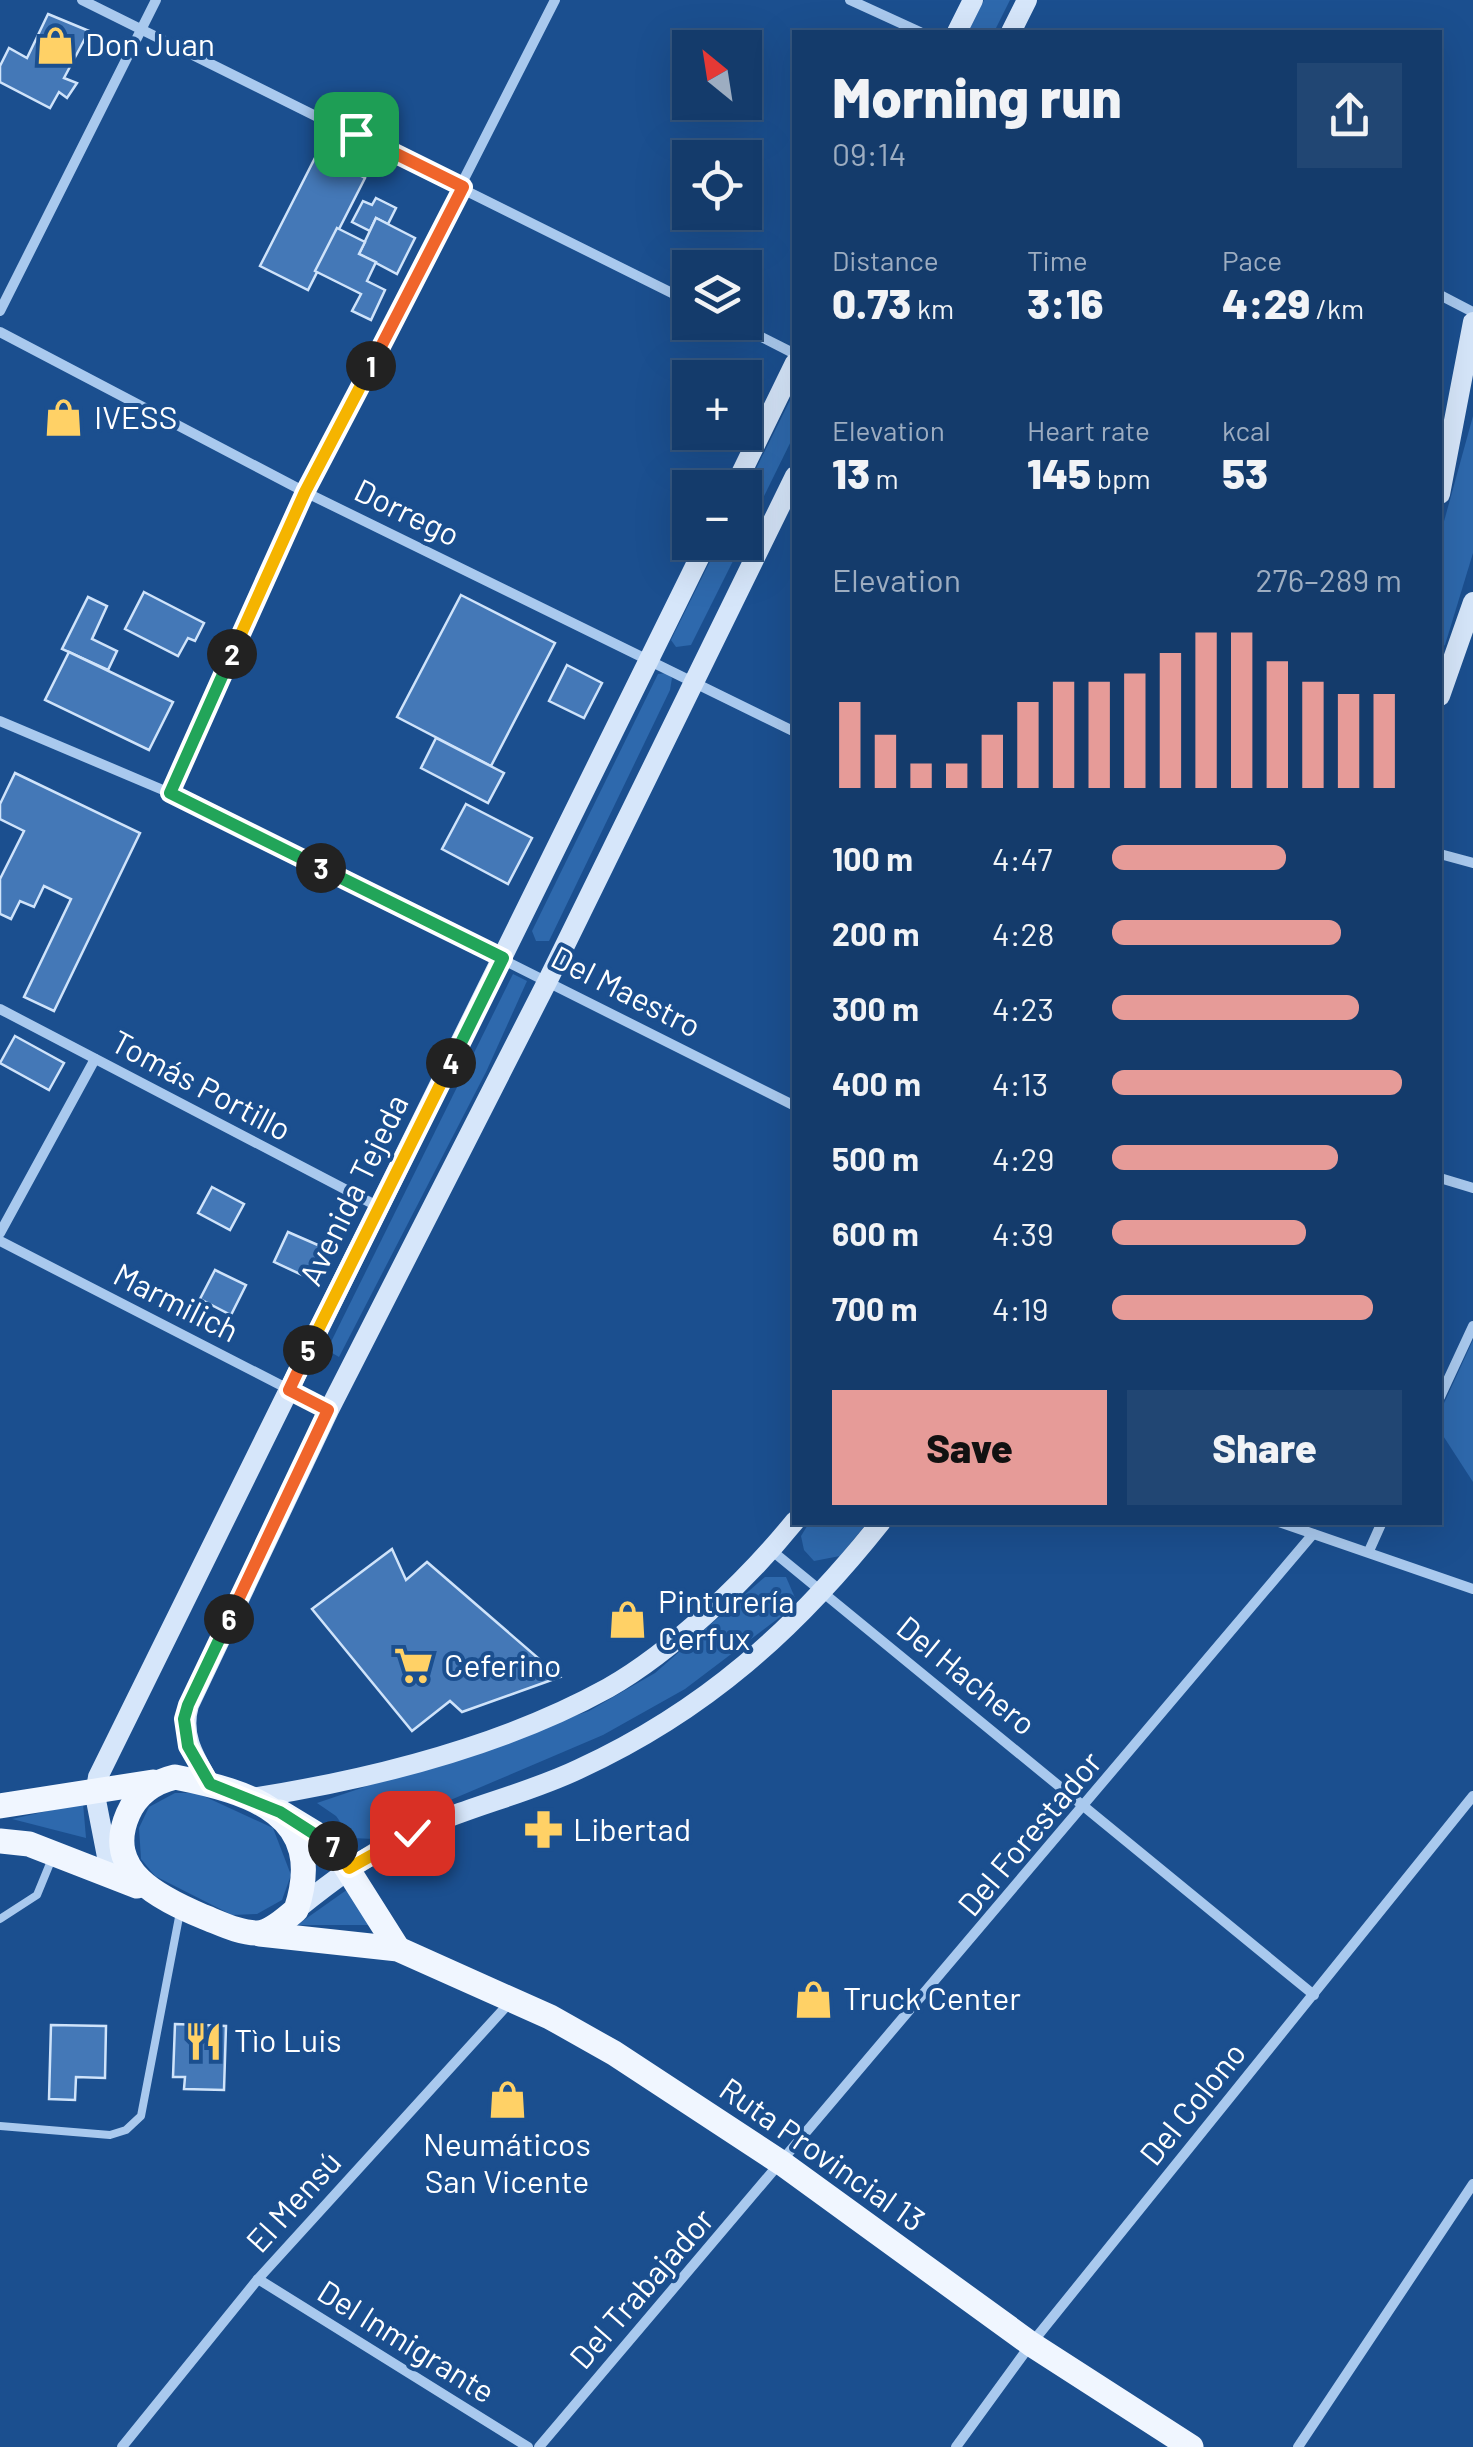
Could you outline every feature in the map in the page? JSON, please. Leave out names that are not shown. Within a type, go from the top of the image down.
[{"type":"main road","points":[[958,30],[973,0]]},
{"type":"main road","points":[[1012,30],[1027,0]]},
{"type":"main road","points":[[1442,484],[1473,322]]},
{"type":"main road","points":[[743,470],[792,369]]},
{"type":"main road","points":[[210,1784],[188,1746],[184,1719],[188,1705],[328,1410],[548,980],[792,482]]},
{"type":"main road","name":"Avenida Tejeda","points":[[94,1794],[98,1777],[698,560]]},
{"type":"main road","points":[[1442,688],[1473,602]]},
{"type":"main road","points":[[252,1798],[368,1775],[536,1724],[611,1686],[676,1638],[772,1550],[792,1524]]},
{"type":"main road","points":[[0,1841],[54,1852],[110,1872],[181,1907],[230,1927],[260,1934],[349,1868],[412,1833],[579,1770],[672,1718],[745,1669],[824,1594],[879,1525]]},
{"type":"main road","points":[[0,1806],[94,1794],[175,1777],[252,1798],[331,1843],[398,1949]]},
{"type":"main road","points":[[150,1893],[125,1863],[120,1833],[130,1808],[158,1781]]},
{"type":"main road","points":[[94,1794],[110,1872]]},
{"type":"main road","points":[[280,1812],[298,1842],[304,1867],[296,1910]]},
{"type":"main road","name":"Ruta Provincial 13","points":[[260,1934],[398,1949],[513,1999],[614,2053],[783,2164],[1031,2344],[1192,2447]]},
{"type":"street","points":[[82,0],[672,293]]},
{"type":"street","points":[[0,311],[156,0]]},
{"type":"street","points":[[170,793],[305,492],[556,0]]},
{"type":"street","points":[[850,0],[916,30]]},
{"type":"street","points":[[1442,296],[1473,312]]},
{"type":"street","name":"Dorrego","points":[[0,332],[305,492],[792,730]]},
{"type":"street","points":[[762,337],[792,352]]},
{"type":"street","name":"Del Maestro","points":[[0,721],[170,793],[792,1104]]},
{"type":"street","points":[[1442,855],[1473,863]]},
{"type":"street","name":"Tomás Portillo","points":[[0,1009],[380,1207]]},
{"type":"street","points":[[0,1232],[95,1059]]},
{"type":"street","points":[[1442,1179],[1473,1188]]},
{"type":"street","name":"Marmilich","points":[[0,1241],[328,1410]]},
{"type":"street","points":[[1442,1393],[1473,1326]]},
{"type":"street","points":[[1288,1525],[1473,1590]]},
{"type":"street","points":[[1368,1551],[1381,1525]]},
{"type":"street","name":"Del Forestador","points":[[783,2164],[1313,1534]]},
{"type":"street","name":"Del Hachero","points":[[772,1550],[1314,1995]]},
{"type":"street","name":"Del Colono","points":[[956,2447],[1031,2344],[1473,1796]]},
{"type":"street","name":"El Mensú","points":[[122,2447],[258,2280],[513,1999]]},
{"type":"street","name":"Del Trabajador","points":[[539,2447],[783,2164]]},
{"type":"street","points":[[1298,2447],[1473,2184]]},
{"type":"street","name":"Del Inmigrante","points":[[258,2280],[528,2447]]},
{"type":"lane","points":[[0,1919],[37,1895],[50,1873],[54,1852]]},
{"type":"lane","points":[[0,2126],[110,2134],[126,2130],[140,2116],[181,1907]]},
{"type":"shaded area","points":[[984,0],[1010,0],[995,30],[969,30]]},
{"type":"shaded area","points":[[792,396],[792,439],[762,500],[762,470],[755,470]]},
{"type":"shaded area","points":[[1473,416],[1473,553],[1442,647],[1442,529]]},
{"type":"shaded area","points":[[711,560],[734,560],[691,645],[676,647],[671,640]]},
{"type":"shaded area","points":[[666,673],[672,678],[670,690],[549,941],[536,941],[532,931],[658,674]]},
{"type":"shaded area","points":[[513,974],[527,981],[486,1072],[339,1357],[327,1350]]},
{"type":"shaded area","points":[[1473,1340],[1473,1482],[1442,1434],[1442,1408]]},
{"type":"shaded area","points":[[808,1525],[865,1525],[840,1556],[814,1561],[804,1550],[801,1536]]},
{"type":"shaded area","points":[[765,1577],[786,1577],[796,1600],[788,1611],[685,1689],[603,1735],[427,1810],[374,1839],[352,1838],[336,1816],[317,1803],[589,1711],[655,1673]]},
{"type":"shaded area","points":[[175,1793],[197,1793],[273,1828],[291,1875],[282,1900],[257,1914],[232,1915],[155,1876],[141,1859],[139,1828],[149,1807]]},
{"type":"shaded area","points":[[83,1803],[86,1838],[12,1819]]},
{"type":"shaded area","points":[[348,1889],[373,1925],[297,1925]]},
{"type":"building","points":[[48,14],[89,31],[64,78],[77,83],[67,98],[59,92],[50,108],[0,82],[0,66],[9,48],[27,58]]},
{"type":"building","points":[[317,154],[365,178],[308,290],[260,266]]},
{"type":"building","points":[[376,198],[396,208],[388,224],[376,218],[370,231],[352,222],[363,201],[372,205]]},
{"type":"building","points":[[376,218],[415,238],[397,274],[359,254]]},
{"type":"building","points":[[337,228],[365,242],[359,254],[376,262],[367,281],[385,290],[371,320],[352,311],[361,294],[315,271]]},
{"type":"building","points":[[144,592],[204,623],[195,641],[188,638],[178,656],[125,629]]},
{"type":"building","points":[[461,595],[555,643],[491,766],[397,717]]},
{"type":"building","points":[[88,597],[107,606],[92,639],[117,651],[108,670],[62,649]]},
{"type":"building","points":[[69,652],[173,702],[149,750],[45,700]]},
{"type":"building","points":[[567,665],[602,683],[584,718],[549,701]]},
{"type":"building","points":[[436,738],[504,773],[488,803],[421,768]]},
{"type":"building","points":[[15,773],[140,833],[54,1011],[24,997],[71,899],[44,886],[34,907],[20,901],[11,919],[0,914],[0,879],[24,831],[0,819],[0,804]]},
{"type":"building","points":[[466,804],[532,838],[508,884],[442,849]]},
{"type":"building","points":[[15,1036],[64,1063],[49,1090],[0,1063]]},
{"type":"building","points":[[212,1187],[244,1204],[230,1230],[198,1213]]},
{"type":"building","points":[[288,1232],[327,1249],[313,1280],[274,1262]]},
{"type":"building","points":[[215,1270],[246,1285],[231,1315],[200,1299]]},
{"type":"building","points":[[392,1549],[406,1580],[427,1562],[560,1677],[462,1712],[450,1701],[412,1731],[312,1609]]},
{"type":"building","points":[[175,2024],[226,2026],[224,2090],[184,2089],[185,2077],[173,2077]]},
{"type":"building","points":[[51,2025],[106,2026],[105,2078],[76,2077],[75,2100],[49,2099]]},
{"type":"place","name":"Don Juan","points":[[55,45]]},
{"type":"place","name":"IVESS","points":[[64,418]]},
{"type":"place","name":"Pinturería Cerfux","points":[[628,1620]]},
{"type":"place","name":"Ceferino","points":[[414,1666]]},
{"type":"place","name":"Libertad","points":[[543,1830]]},
{"type":"place","name":"Truck Center","points":[[813,1999]]},
{"type":"place","name":"Tìo Luis","points":[[204,2041]]},
{"type":"place","name":"Neumáticos San Vicente","points":[[507,2100]]},
{"type":"route","points":[[356,134],[463,187],[305,492],[170,793],[503,958],[289,1390],[328,1410],[184,1719],[188,1746],[210,1784],[252,1798],[314,1830],[331,1843],[349,1868],[412,1833]]}]
